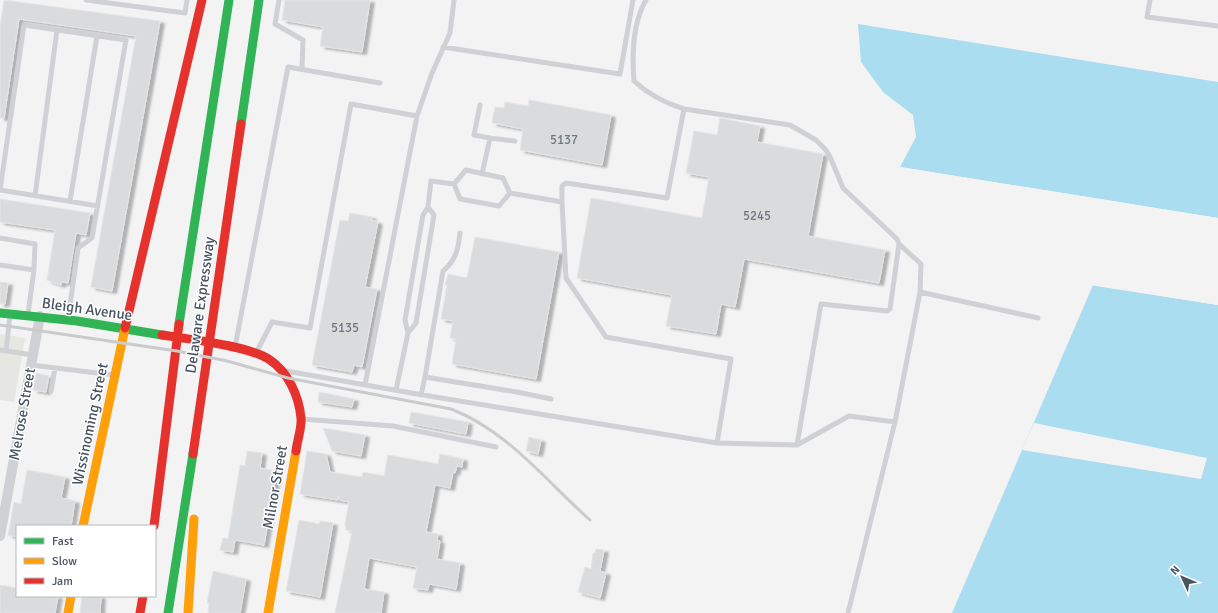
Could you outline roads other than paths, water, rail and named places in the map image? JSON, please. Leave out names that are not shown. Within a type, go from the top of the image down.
[{"type":"main road","name":"Wissinoming Street","points":[[83,525],[124,328],[202,0]]},
{"type":"main road","name":"Delaware Expressway","points":[[154,525],[161,481],[172,372],[229,0]]},
{"type":"main road","name":"Delaware Expressway","points":[[168,613],[259,0]]},
{"type":"main road","name":"Bleigh Avenue","points":[[0,313],[40,316],[124,328],[235,348]]},
{"type":"main road","points":[[235,348],[268,358],[281,370]]},
{"type":"main road","name":"Milnor Street","points":[[268,613],[301,419],[296,395],[281,370]]},
{"type":"main road","points":[[188,613],[204,378]]},
{"type":"main road","points":[[68,613],[71,597]]},
{"type":"main road","points":[[140,613],[143,597]]},
{"type":"street","name":"Melrose Street","points":[[0,534],[40,316]]},
{"type":"lane","points":[[86,0],[184,13],[187,0]]},
{"type":"lane","points":[[279,0],[275,24],[303,40],[302,69]]},
{"type":"lane","points":[[365,385],[417,116],[450,32],[454,0]]},
{"type":"lane","points":[[443,47],[620,74],[633,0]]},
{"type":"lane","points":[[646,0],[635,36],[633,57],[634,81],[644,90],[667,104],[684,109],[790,125],[816,140],[826,150],[843,188],[921,264],[920,292],[895,422],[848,613]]},
{"type":"lane","points":[[1150,0],[1147,17],[1218,26]]},
{"type":"lane","points":[[68,320],[78,248],[92,238],[98,206],[126,40],[24,24],[0,190],[98,206]]},
{"type":"lane","points":[[35,196],[57,30]]},
{"type":"lane","points":[[70,201],[96,36]]},
{"type":"lane","points":[[235,348],[288,67],[380,83]]},
{"type":"lane","points":[[256,354],[272,322],[310,328],[352,104],[417,116]]},
{"type":"lane","points":[[480,105],[474,135],[515,141]]},
{"type":"lane","points":[[684,109],[667,198],[566,183],[562,186],[566,278],[606,337],[731,359],[717,443]]},
{"type":"lane","points":[[482,174],[490,138]]},
{"type":"lane","points":[[454,184],[466,170],[503,178],[510,193]]},
{"type":"lane","points":[[396,390],[408,333],[405,320],[423,215],[428,207],[431,181],[454,184]]},
{"type":"lane","points":[[454,184],[460,199],[499,206],[510,193]]},
{"type":"lane","points":[[510,193],[562,202]]},
{"type":"lane","points":[[408,333],[416,323],[434,215],[428,207]]},
{"type":"lane","points":[[421,395],[443,271],[451,264],[457,252],[460,234]]},
{"type":"lane","points":[[0,238],[35,244],[34,270],[28,315]]},
{"type":"lane","points":[[797,445],[821,304],[887,311],[890,309],[899,244]]},
{"type":"lane","points":[[0,265],[34,270]]},
{"type":"lane","points":[[920,292],[1038,318]]},
{"type":"lane","points":[[6,351],[10,314]]},
{"type":"lane","points":[[0,350],[55,368],[115,375]]},
{"type":"lane","points":[[51,391],[55,368]]},
{"type":"lane","points":[[281,370],[421,395],[717,443],[797,445],[849,416],[895,422]]},
{"type":"lane","points":[[425,377],[551,399]]},
{"type":"lane","points":[[301,419],[393,426],[496,447]]},
{"type":"water","points":[[858,24],[1218,82],[1218,218],[900,167],[916,137],[913,115],[883,92],[861,62]]},
{"type":"water","points":[[1093,285],[1218,305],[1218,613],[952,613]]},
{"type":"railway","points":[[0,325],[177,351],[227,361],[288,378],[451,409],[472,418],[491,430],[525,458],[590,520]]}]
